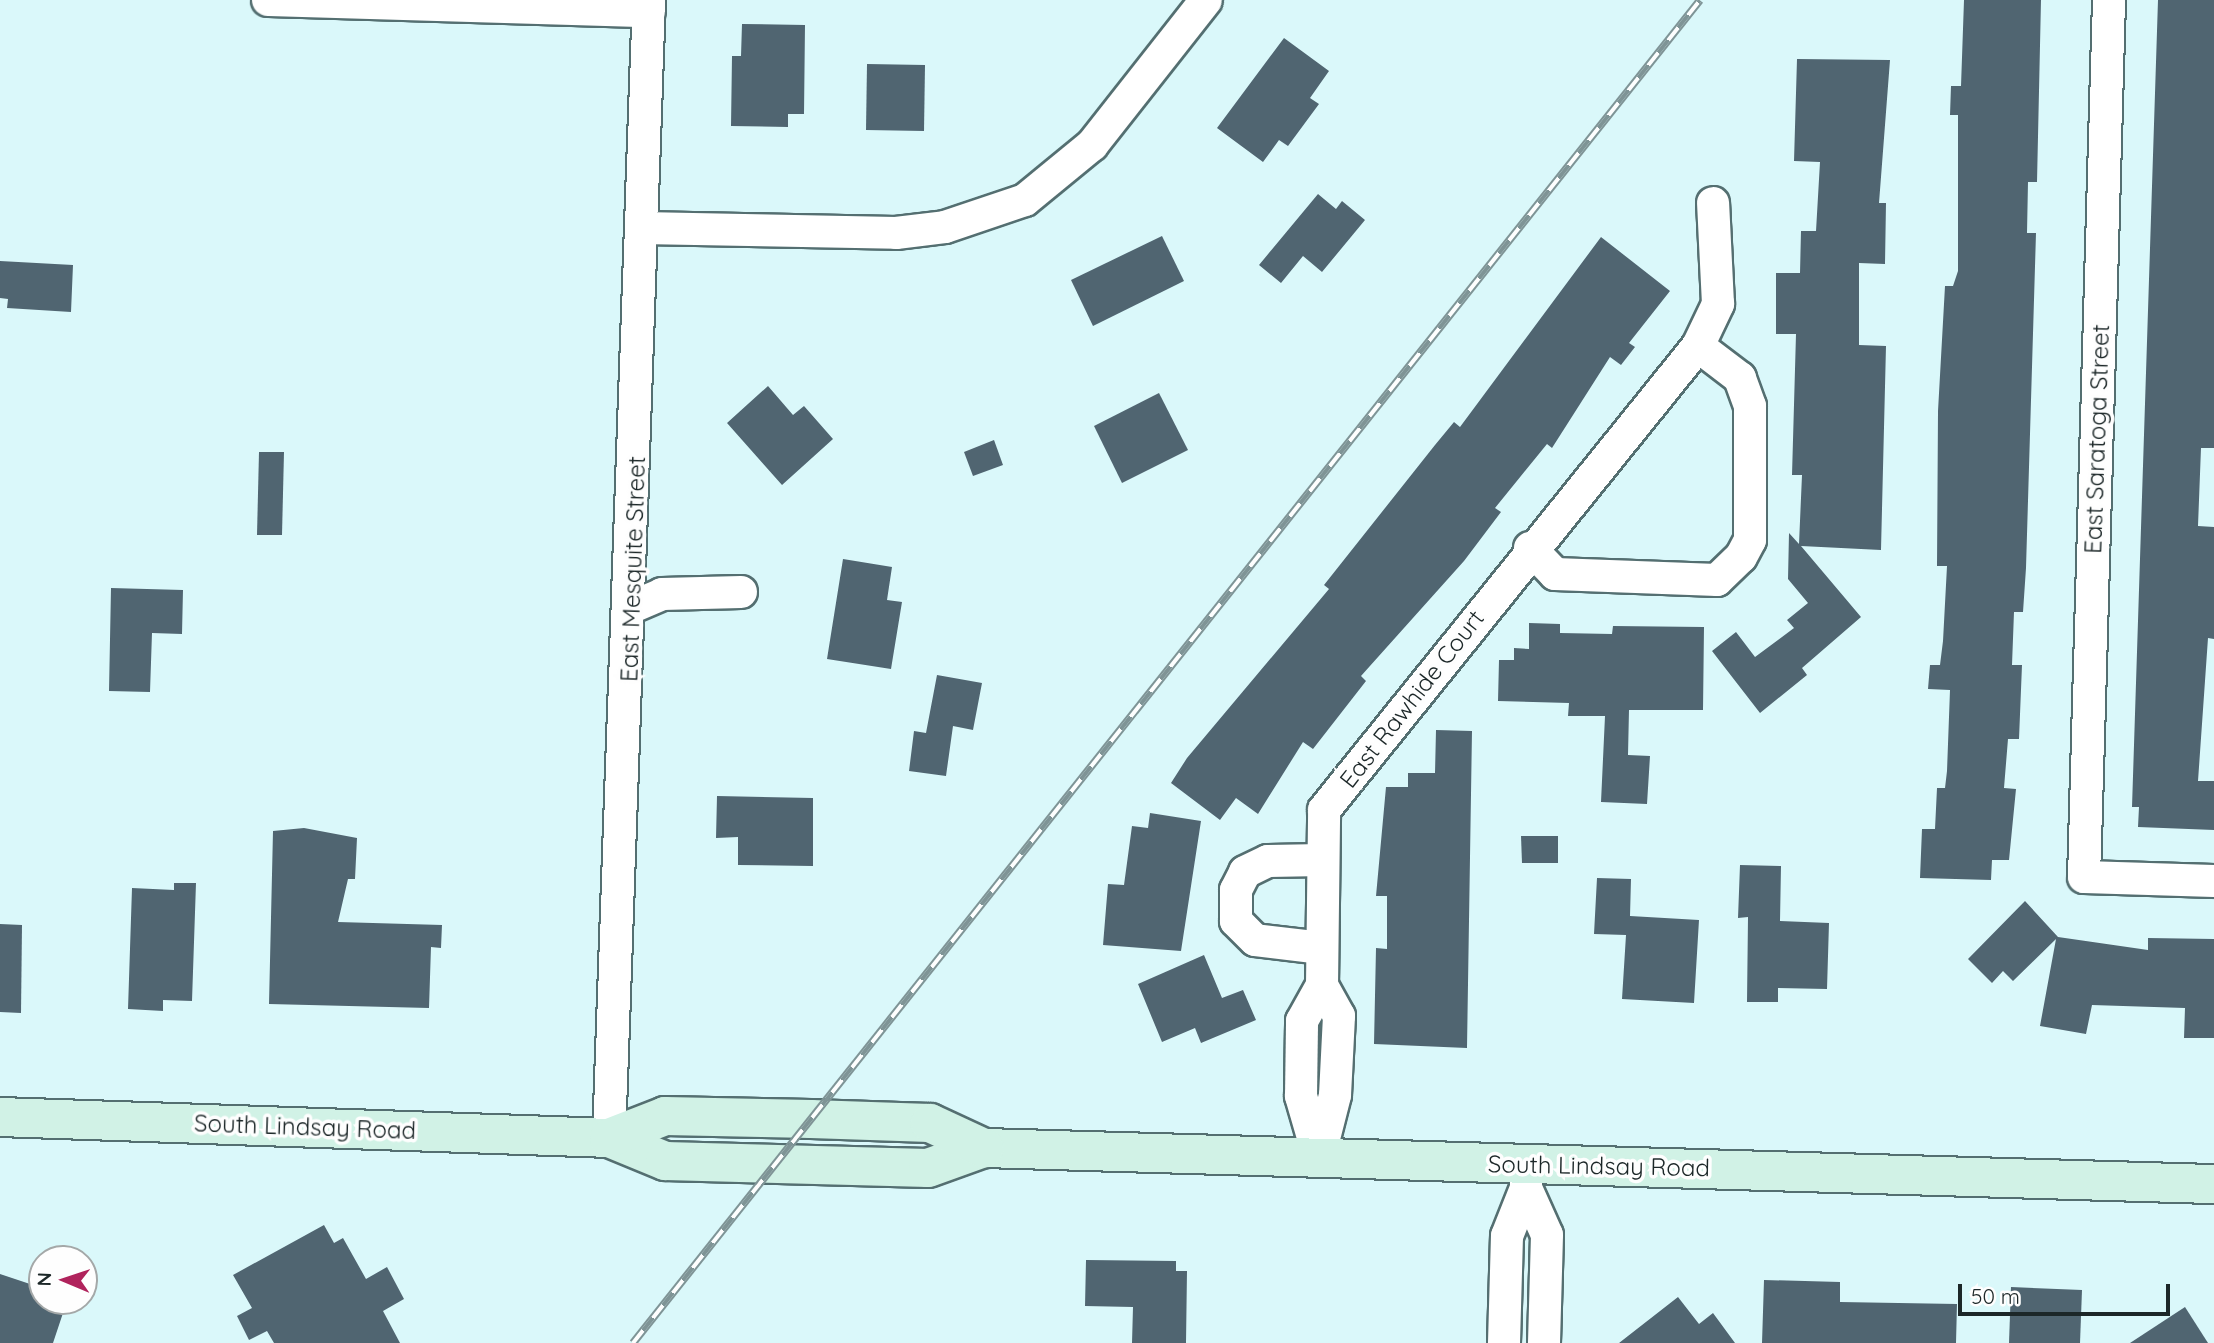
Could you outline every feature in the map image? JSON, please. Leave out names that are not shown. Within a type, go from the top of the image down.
[{"type":"main road","name":"South Lindsay Road","points":[[0,1117],[609,1138],[666,1161],[928,1168],[984,1148],[1319,1158],[1526,1175],[2214,1184]]},
{"type":"street","points":[[268,0],[649,6]]},
{"type":"street","points":[[642,228],[896,233],[945,227],[1025,200],[1092,145],[1206,0]]},
{"type":"street","name":"East Saratoga Street","points":[[2109,0],[2084,877],[2214,881]]},
{"type":"street","name":"East Mesquite Street","points":[[609,1138],[632,607],[649,6]]},
{"type":"street","name":"East Rawhide Court","points":[[1319,1158],[1301,1096],[1301,1059],[1302,1021],[1322,985],[1324,810],[1530,548],[1698,346],[1718,304],[1713,203]]},
{"type":"street","points":[[1530,548],[1555,574],[1717,580],[1741,557],[1750,540],[1750,406],[1740,378],[1698,346]]},
{"type":"street","points":[[632,607],[662,594],[741,592]]},
{"type":"street","points":[[1322,948],[1255,940],[1236,921],[1236,890],[1245,872],[1268,861],[1323,860]]},
{"type":"street","points":[[1504,1343],[1507,1236],[1526,1175]]},
{"type":"street","points":[[1526,1175],[1547,1235],[1544,1343]]},
{"type":"building","points":[[1964,0],[2041,0],[2037,182],[2028,182],[2027,233],[2036,233],[2026,568],[2023,612],[2014,612],[2012,665],[2022,665],[2019,739],[2008,739],[2004,788],[2016,789],[2009,860],[1992,860],[1991,880],[1920,878],[1922,829],[1935,829],[1937,788],[1945,788],[1947,771],[1950,690],[1928,689],[1930,665],[1940,665],[1947,566],[1937,566],[1938,411],[1945,286],[1953,286],[1958,271],[1958,115],[1950,115],[1951,86],[1961,86]]},
{"type":"building","points":[[2158,0],[2214,0],[2214,448],[2201,448],[2198,526],[2214,527],[2214,639],[2208,638],[2198,781],[2214,781],[2214,830],[2138,827],[2139,807],[2132,807]]},
{"type":"building","points":[[742,24],[805,25],[804,114],[788,114],[788,127],[731,126],[732,56],[741,56]]},
{"type":"building","points":[[1284,38],[1329,71],[1310,98],[1319,104],[1288,146],[1279,140],[1263,162],[1217,128]]},
{"type":"building","points":[[1797,59],[1890,60],[1879,203],[1886,203],[1885,264],[1859,263],[1859,345],[1886,346],[1881,550],[1801,546],[1861,617],[1802,668],[1807,675],[1760,713],[1712,651],[1736,632],[1755,657],[1794,628],[1787,620],[1808,603],[1788,579],[1789,533],[1799,544],[1802,475],[1792,475],[1796,334],[1776,334],[1776,273],[1800,273],[1801,231],[1816,231],[1820,162],[1794,161]]},
{"type":"building","points":[[867,64],[925,65],[924,131],[866,130]]},
{"type":"building","points":[[1318,194],[1336,209],[1342,201],[1365,220],[1322,272],[1303,256],[1281,283],[1259,265]]},
{"type":"building","points":[[1162,236],[1184,281],[1093,326],[1071,280]]},
{"type":"building","points":[[1601,237],[1670,291],[1629,343],[1635,347],[1621,365],[1610,357],[1552,448],[1547,444],[1495,508],[1501,512],[1464,561],[1361,676],[1366,681],[1313,749],[1303,742],[1258,814],[1236,798],[1220,820],[1171,783],[1187,758],[1329,589],[1324,585],[1435,445],[1454,422],[1460,427]]},
{"type":"building","points":[[0,261],[73,265],[71,312],[7,308],[8,299],[0,298]]},
{"type":"building","points":[[768,386],[793,415],[804,406],[833,439],[782,485],[727,423]]},
{"type":"building","points":[[1159,393],[1188,450],[1122,483],[1094,426]]},
{"type":"building","points":[[994,440],[1003,465],[973,476],[964,452]]},
{"type":"building","points":[[259,452],[284,452],[282,535],[257,535]]},
{"type":"building","points":[[843,559],[892,567],[887,600],[902,602],[891,669],[827,659]]},
{"type":"building","points":[[111,588],[183,590],[182,634],[152,633],[150,692],[109,691]]},
{"type":"building","points":[[1529,623],[1560,624],[1560,633],[1612,634],[1613,626],[1704,627],[1703,710],[1629,710],[1628,755],[1650,756],[1647,804],[1601,802],[1605,716],[1568,716],[1569,703],[1498,701],[1499,660],[1514,660],[1514,648],[1529,649]]},
{"type":"building","points":[[937,675],[982,683],[973,730],[953,726],[946,776],[909,771],[914,731],[926,733]]},
{"type":"building","points":[[1436,730],[1472,731],[1467,1048],[1374,1044],[1376,948],[1387,949],[1387,896],[1376,896],[1386,787],[1408,787],[1408,773],[1435,773]]},
{"type":"building","points":[[717,796],[813,798],[813,866],[738,865],[738,837],[716,838]]},
{"type":"building","points":[[1150,813],[1201,821],[1181,951],[1103,945],[1108,884],[1124,885],[1132,826],[1148,828]]},
{"type":"building","points":[[304,828],[357,838],[355,879],[348,879],[338,922],[442,925],[441,948],[431,947],[429,1008],[269,1004],[273,831]]},
{"type":"building","points":[[1521,836],[1558,836],[1558,863],[1522,863]]},
{"type":"building","points":[[1740,865],[1781,866],[1780,921],[1829,923],[1827,989],[1778,988],[1778,1002],[1747,1002],[1748,917],[1738,918]]},
{"type":"building","points":[[1597,878],[1631,879],[1630,916],[1699,920],[1694,1003],[1622,999],[1626,935],[1594,934]]},
{"type":"building","points":[[174,883],[196,883],[192,1001],[163,1000],[163,1011],[128,1009],[132,888],[174,890]]},
{"type":"building","points":[[2025,901],[2058,937],[2148,950],[2148,938],[2214,939],[2214,1038],[2184,1038],[2185,1008],[2092,1005],[2086,1034],[2040,1026],[2056,939],[2013,981],[2003,971],[1992,983],[1968,959]]},
{"type":"building","points":[[0,924],[22,925],[21,1013],[0,1012]]},
{"type":"building","points":[[1204,955],[1222,998],[1243,990],[1256,1020],[1201,1043],[1195,1028],[1162,1042],[1138,984]]},
{"type":"building","points":[[324,1225],[334,1243],[343,1238],[366,1279],[387,1267],[404,1299],[383,1311],[400,1343],[274,1343],[267,1331],[249,1340],[237,1316],[252,1308],[233,1275]]},
{"type":"building","points":[[1086,1260],[1176,1261],[1176,1271],[1187,1271],[1186,1343],[1132,1343],[1133,1307],[1085,1306]]},
{"type":"building","points":[[0,1274],[28,1283],[28,1315],[62,1315],[53,1343],[0,1343]]},
{"type":"building","points":[[1764,1280],[1840,1282],[1840,1302],[1957,1304],[1956,1343],[1762,1343]]},
{"type":"building","points":[[2011,1287],[2082,1290],[2080,1343],[2009,1343]]},
{"type":"building","points":[[1678,1297],[1699,1324],[1713,1313],[1735,1343],[1619,1343]]},
{"type":"building","points":[[2185,1307],[2208,1343],[2130,1343]]},
{"type":"railway","points":[[633,1343],[1700,0]]}]
